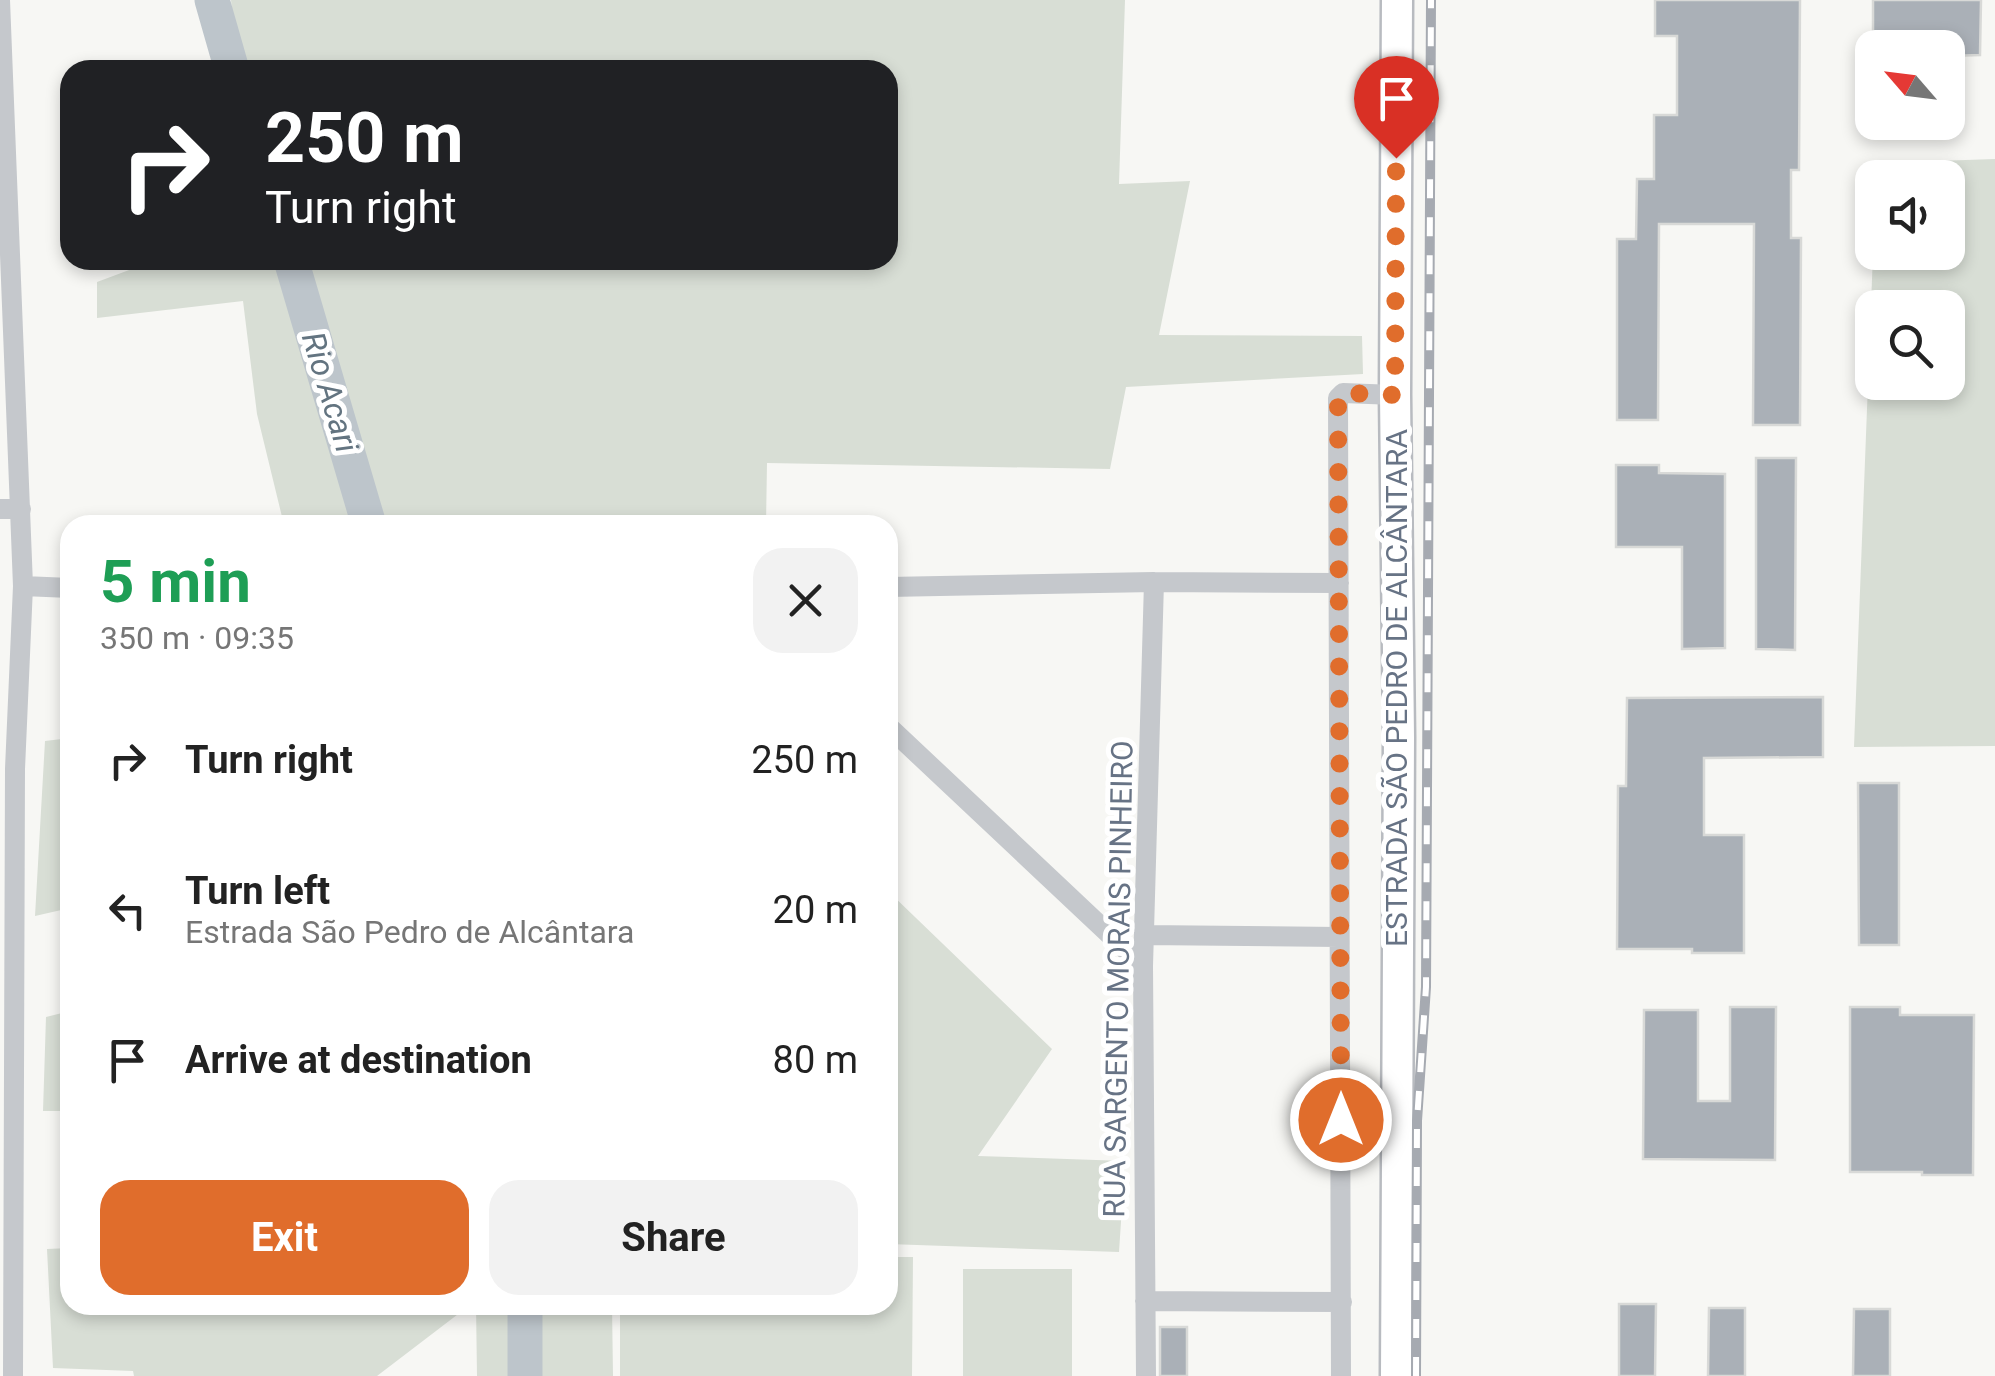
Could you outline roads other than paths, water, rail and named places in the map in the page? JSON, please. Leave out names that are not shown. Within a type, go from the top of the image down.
[{"type":"street","points":[[0,0],[10,509],[23,586],[15,769],[13,1376]]},
{"type":"street","name":"ESTRADA SÃO PEDRO DE ALCÂNTARA","points":[[1396,1376],[1397,0]]},
{"type":"street","points":[[1341,1376],[1338,398],[1344,393],[1395,395]]},
{"type":"street","name":"RUA SARGENTO MORAIS PINHEIRO","points":[[1146,1376],[1143,966],[1154,582]]},
{"type":"street","points":[[898,587],[1338,583]]},
{"type":"street","points":[[23,586],[60,588]]},
{"type":"street","points":[[898,735],[1143,966]]},
{"type":"street","points":[[1144,935],[1340,937]]},
{"type":"street","points":[[1146,1301],[1342,1302]]},
{"type":"waterway","name":"Rio Acari","points":[[212,0],[229,60]]},
{"type":"waterway","name":"Rio Acari","points":[[294,270],[366,515]]},
{"type":"waterway","name":"Rio Acari","points":[[525,1315],[525,1376]]},
{"type":"railway","points":[[1416,1376],[1417,1121],[1426,987],[1431,0]]}]
